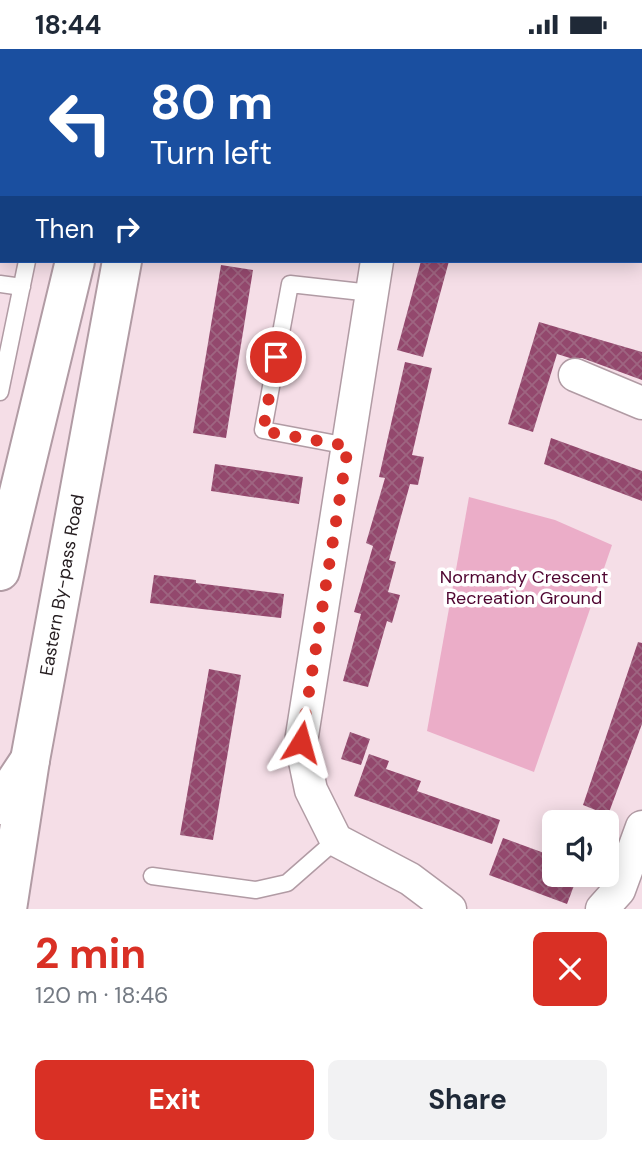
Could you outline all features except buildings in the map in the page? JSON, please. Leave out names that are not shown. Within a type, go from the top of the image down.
[{"type":"main road","points":[[0,571],[75,263]]},
{"type":"main road","name":"Eastern By-pass Road","points":[[7,909],[30,760],[122,263]]},
{"type":"main road","points":[[0,805],[30,760]]},
{"type":"street","points":[[377,263],[301,742],[312,790],[336,840],[410,879],[450,909]]},
{"type":"street","points":[[575,375],[642,403]]},
{"type":"street","points":[[602,909],[619,890],[642,827]]},
{"type":"lane","points":[[0,392],[27,263]]},
{"type":"lane","points":[[0,284],[22,287]]},
{"type":"lane","points":[[348,446],[263,431],[290,284],[371,293]]},
{"type":"lane","points":[[152,876],[256,890],[287,883],[336,840]]},
{"type":"green space","name":"Normandy Crescent Recreation Ground","points":[[469,497],[555,520],[612,545],[534,772],[427,731]]},
{"type":"route","points":[[276,357],[263,431],[348,446],[301,742]]}]
